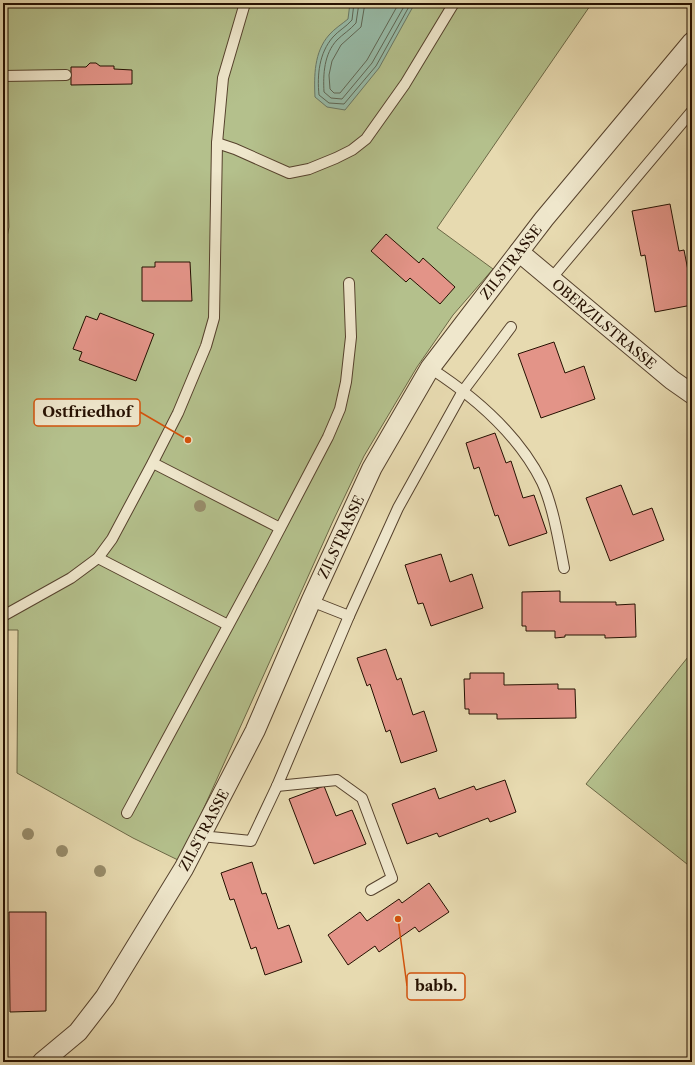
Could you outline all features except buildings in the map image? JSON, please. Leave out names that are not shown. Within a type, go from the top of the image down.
[{"type":"street","name":"ZILSTRASSE","points":[[42,1062],[78,1032],[105,997],[150,925],[201,836],[255,731],[311,601],[372,468],[430,368],[518,252],[692,42]]},
{"type":"street","name":"OBERZILSTRASSE","points":[[518,252],[672,380],[692,394]]},
{"type":"lane","points":[[3,616],[71,578],[98,558],[112,539],[153,463],[182,404],[206,346],[214,318],[217,143],[223,78],[245,3]]},
{"type":"lane","points":[[217,143],[235,149],[289,173],[309,169],[352,150],[366,139],[405,84],[454,3]]},
{"type":"lane","points":[[3,76],[66,75]]},
{"type":"lane","points":[[550,280],[692,111]]},
{"type":"lane","points":[[127,813],[328,437],[340,409],[346,382],[351,337],[349,283]]},
{"type":"lane","points":[[201,836],[251,841],[277,786],[348,616],[398,508],[463,391],[511,327]]},
{"type":"lane","points":[[430,368],[463,391],[503,426],[525,453],[542,483],[555,526],[564,568]]},
{"type":"lane","points":[[153,463],[280,528]]},
{"type":"lane","points":[[98,558],[228,625]]},
{"type":"lane","points":[[311,601],[348,616]]},
{"type":"lane","points":[[277,786],[337,780],[362,798],[392,878],[371,890]]},
{"type":"shaded area","points":[[3,3],[592,3],[437,228],[493,269],[453,315],[417,367],[364,456],[333,521],[180,861],[133,838],[17,773],[18,630],[3,630],[5,247],[9,227],[6,134],[3,133]]},
{"type":"shaded area","points":[[692,652],[692,868],[586,784]]},
{"type":"water","points":[[350,3],[415,3],[379,68],[345,110],[327,107],[315,97],[315,73],[320,49],[331,33],[348,19]]},
{"type":"place","name":"Ostfriedhof","points":[[188,440]]},
{"type":"place","name":"babb.","points":[[398,919]]}]
